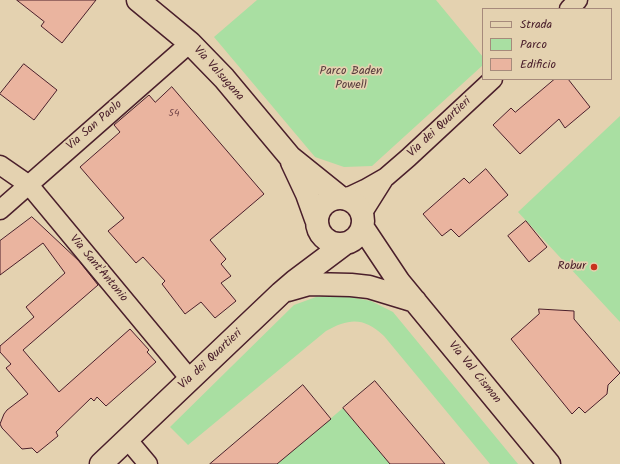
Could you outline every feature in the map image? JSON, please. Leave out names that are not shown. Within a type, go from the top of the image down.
[{"type":"main road","name":"Via Valsugana","points":[[138,0],[190,43],[224,78],[290,157],[344,198]]},
{"type":"main road","name":"Via Valsugana","points":[[290,157],[307,194],[318,226]]},
{"type":"main road","points":[[334,198],[344,198],[353,201],[359,207],[362,221],[359,235],[353,241],[336,245],[324,238],[318,226],[318,212],[328,201],[334,198]]},
{"type":"main road","name":"Via Val Cismon","points":[[362,221],[399,282],[549,464]]},
{"type":"main road","name":"Via dei Quartieri","points":[[288,287],[318,226]]},
{"type":"main road","name":"Via dei Quartieri","points":[[100,464],[288,287],[344,244]]},
{"type":"main road","name":"Via Val Cismon","points":[[344,244],[399,282]]},
{"type":"main road","points":[[288,287],[287,290],[309,284],[351,285],[369,287],[415,301]]},
{"type":"street","points":[[570,8],[578,0]]},
{"type":"street","name":"Via San Paolo","points":[[0,210],[190,43]]},
{"type":"street","name":"Via dei Quartieri","points":[[344,198],[365,189],[386,177],[492,80]]},
{"type":"street","name":"Via Sant'Antonio","points":[[0,164],[29,185],[190,379]]},
{"type":"street","name":"Via dei Quartieri","points":[[362,221],[386,177]]},
{"type":"street","points":[[127,439],[148,464]]},
{"type":"green space","name":"Parco Baden Powell","points":[[257,0],[436,0],[482,56],[482,66],[372,166],[344,167],[315,157],[214,37]]},
{"type":"green space","name":"Robur","points":[[620,116],[620,322],[518,212]]},
{"type":"green space","points":[[339,295],[371,301],[393,312],[518,464],[490,464],[384,336],[370,325],[356,322],[342,324],[326,331],[188,445],[170,427],[294,305],[316,297]]},
{"type":"green space","points":[[343,408],[390,464],[277,464]]},
{"type":"building","points":[[17,0],[96,0],[62,43],[41,26],[44,22]]},
{"type":"building","points":[[24,64],[57,90],[34,120],[0,94]]},
{"type":"building","points":[[554,80],[569,80],[590,107],[565,128],[559,119],[520,154],[493,125],[511,108],[515,112]]},
{"type":"building","points":[[172,87],[264,194],[210,240],[226,259],[221,264],[231,276],[221,283],[236,301],[215,318],[201,302],[185,314],[162,284],[165,281],[143,257],[136,263],[108,231],[124,218],[80,167],[120,132],[114,125],[149,95],[155,102]]},
{"type":"building","points":[[486,169],[508,195],[459,237],[451,229],[442,236],[423,214],[464,178],[469,183]]},
{"type":"building","points":[[32,217],[79,261],[98,285],[23,350],[59,392],[130,329],[149,350],[147,352],[156,362],[106,406],[97,397],[94,401],[91,398],[56,432],[58,436],[37,453],[32,448],[22,449],[0,424],[7,410],[28,394],[6,368],[11,364],[0,352],[0,346],[34,317],[26,307],[65,273],[43,243],[0,275],[0,241]]},
{"type":"building","points":[[526,221],[547,247],[529,262],[508,236]]},
{"type":"building","points":[[539,309],[574,311],[574,319],[620,373],[608,385],[607,394],[585,413],[579,407],[572,414],[511,339],[539,314]]},
{"type":"building","points":[[375,381],[445,464],[390,464],[343,408]]},
{"type":"building","points":[[303,385],[331,419],[277,464],[210,464]]},
{"type":"place","name":"Robur","points":[[594,267]]}]
